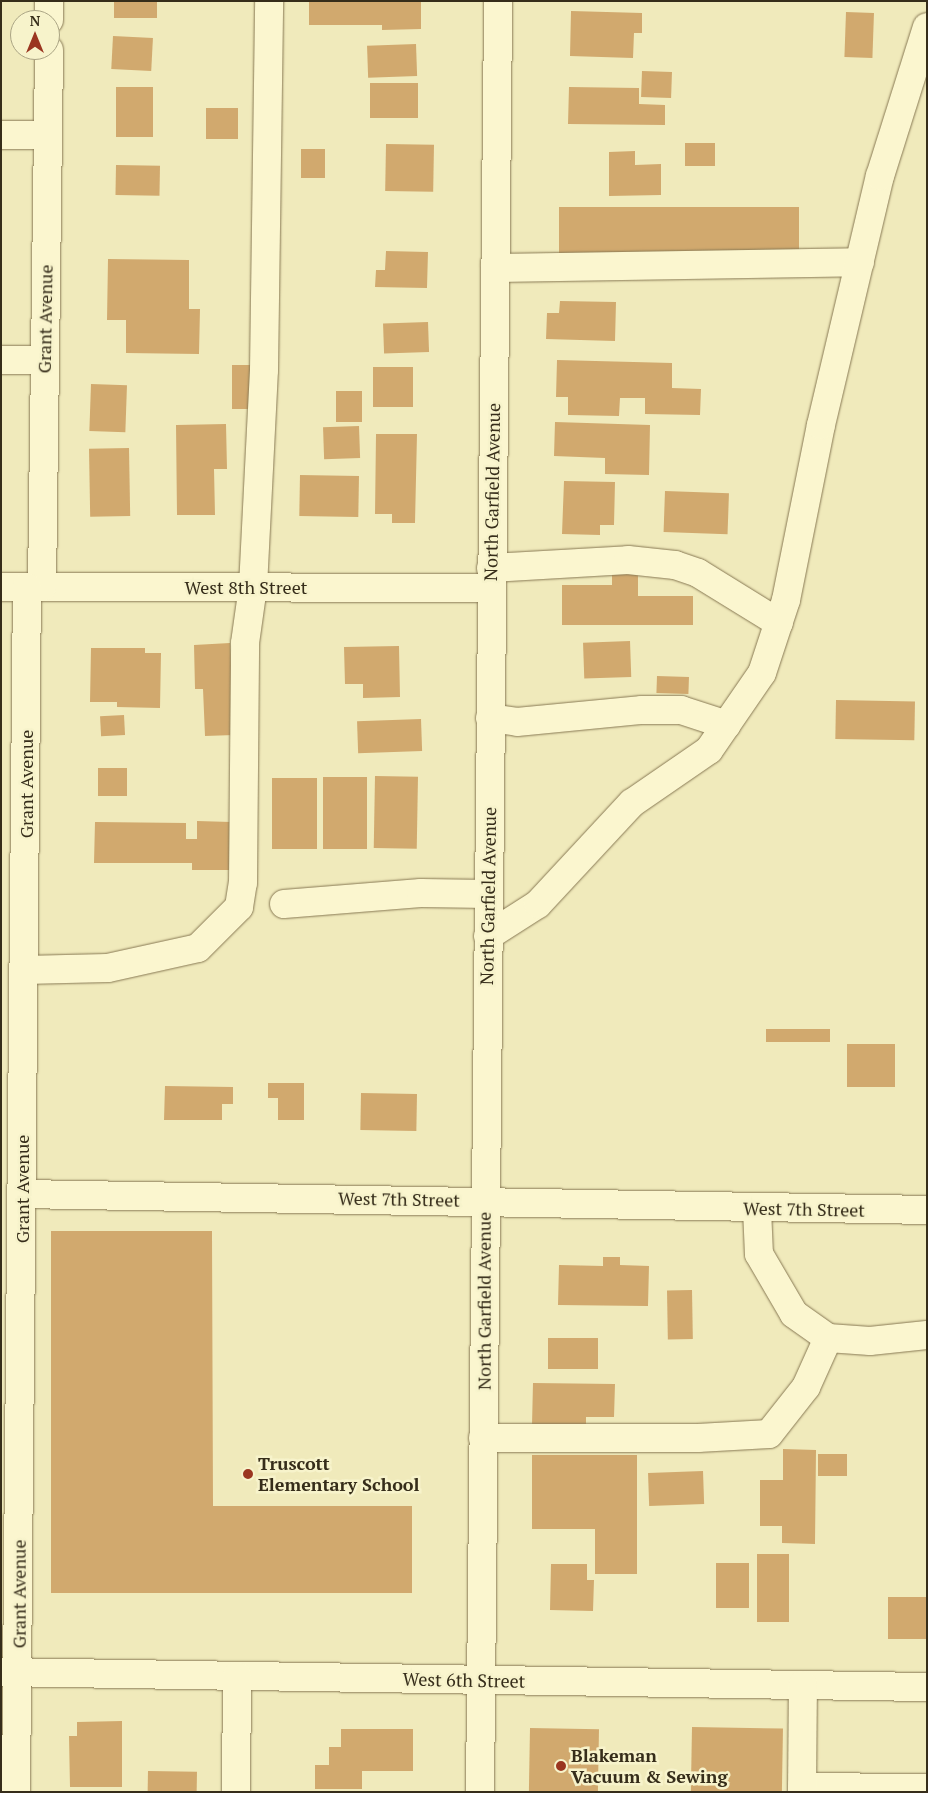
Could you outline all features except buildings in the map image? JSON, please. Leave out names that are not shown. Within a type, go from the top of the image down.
[{"type":"street","points":[[16,984],[108,968],[198,948],[239,907],[243,883],[245,643],[253,587],[264,370],[269,1]]},
{"type":"street","name":"North Garfield Avenue","points":[[480,1792],[498,1]]},
{"type":"street","points":[[488,936],[538,904],[632,803],[710,750],[762,673],[779,623],[880,176],[927,27]]},
{"type":"street","name":"Grant Avenue","points":[[16,1792],[10,1672],[11,1333],[22,1194],[16,984],[23,587],[45,360],[49,60]]},
{"type":"street","points":[[1,135],[48,135]]},
{"type":"street","points":[[494,268],[860,262]]},
{"type":"street","points":[[1,360],[45,360]]},
{"type":"street","name":"West 8th Street","points":[[23,587],[253,587],[491,578],[628,560],[675,565],[698,573],[779,623]]},
{"type":"street","points":[[490,718],[517,722],[642,710],[682,710],[727,725]]},
{"type":"street","points":[[284,904],[421,893],[488,894]]},
{"type":"street","name":"West 7th Street","points":[[22,1194],[485,1200],[757,1209],[927,1210]]},
{"type":"street","points":[[757,1209],[760,1254],[794,1314],[828,1338],[870,1341],[927,1335]]},
{"type":"street","points":[[483,1438],[698,1438],[769,1434],[806,1387],[828,1338]]},
{"type":"street","name":"West 6th Street","points":[[10,1672],[927,1687]]},
{"type":"street","points":[[236,1792],[237,1676]]},
{"type":"street","points":[[803,1685],[802,1789],[927,1788]]},
{"type":"place","name":"Truscott Elementary School","points":[[248,1474]]},
{"type":"place","name":"Blakeman Vacuum & Sewing","points":[[561,1766]]}]
